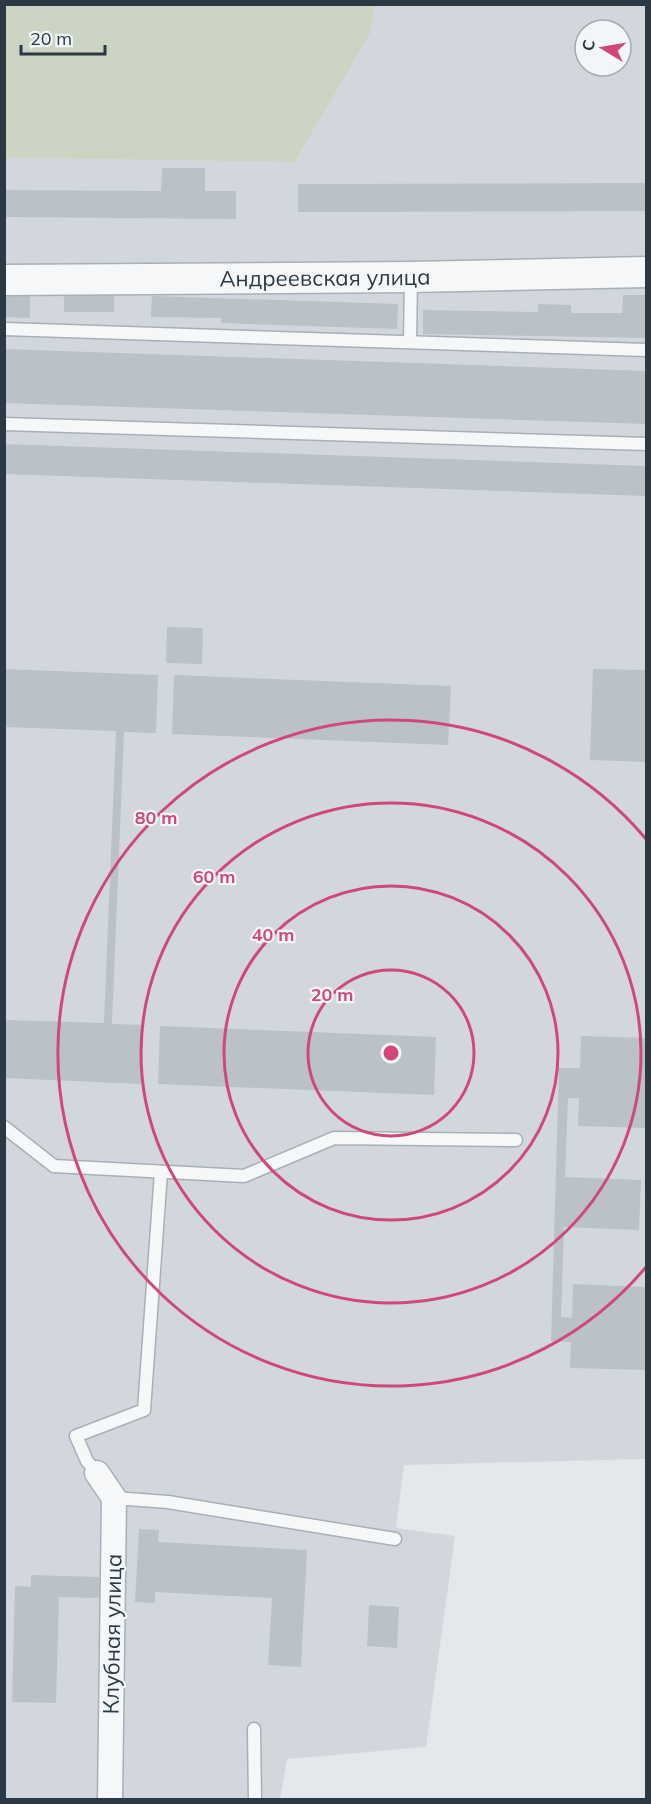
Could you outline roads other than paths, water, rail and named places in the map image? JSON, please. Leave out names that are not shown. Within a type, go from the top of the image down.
[{"type":"street","name":"Андреевская улица","points":[[4,280],[411,277],[646,272]]},
{"type":"street","points":[[97,1473],[114,1498]]},
{"type":"street","name":"Клубная улица","points":[[110,1800],[114,1498]]},
{"type":"lane","points":[[410,342],[411,277]]},
{"type":"lane","points":[[4,329],[646,350]]},
{"type":"lane","points":[[4,424],[646,444]]},
{"type":"lane","points":[[4,1127],[54,1166],[244,1176],[334,1138],[516,1140]]},
{"type":"lane","points":[[97,1473],[87,1461],[76,1436],[144,1410],[161,1172]]},
{"type":"lane","points":[[114,1498],[168,1503],[395,1539]]},
{"type":"lane","points":[[254,1729],[255,1800]]}]
